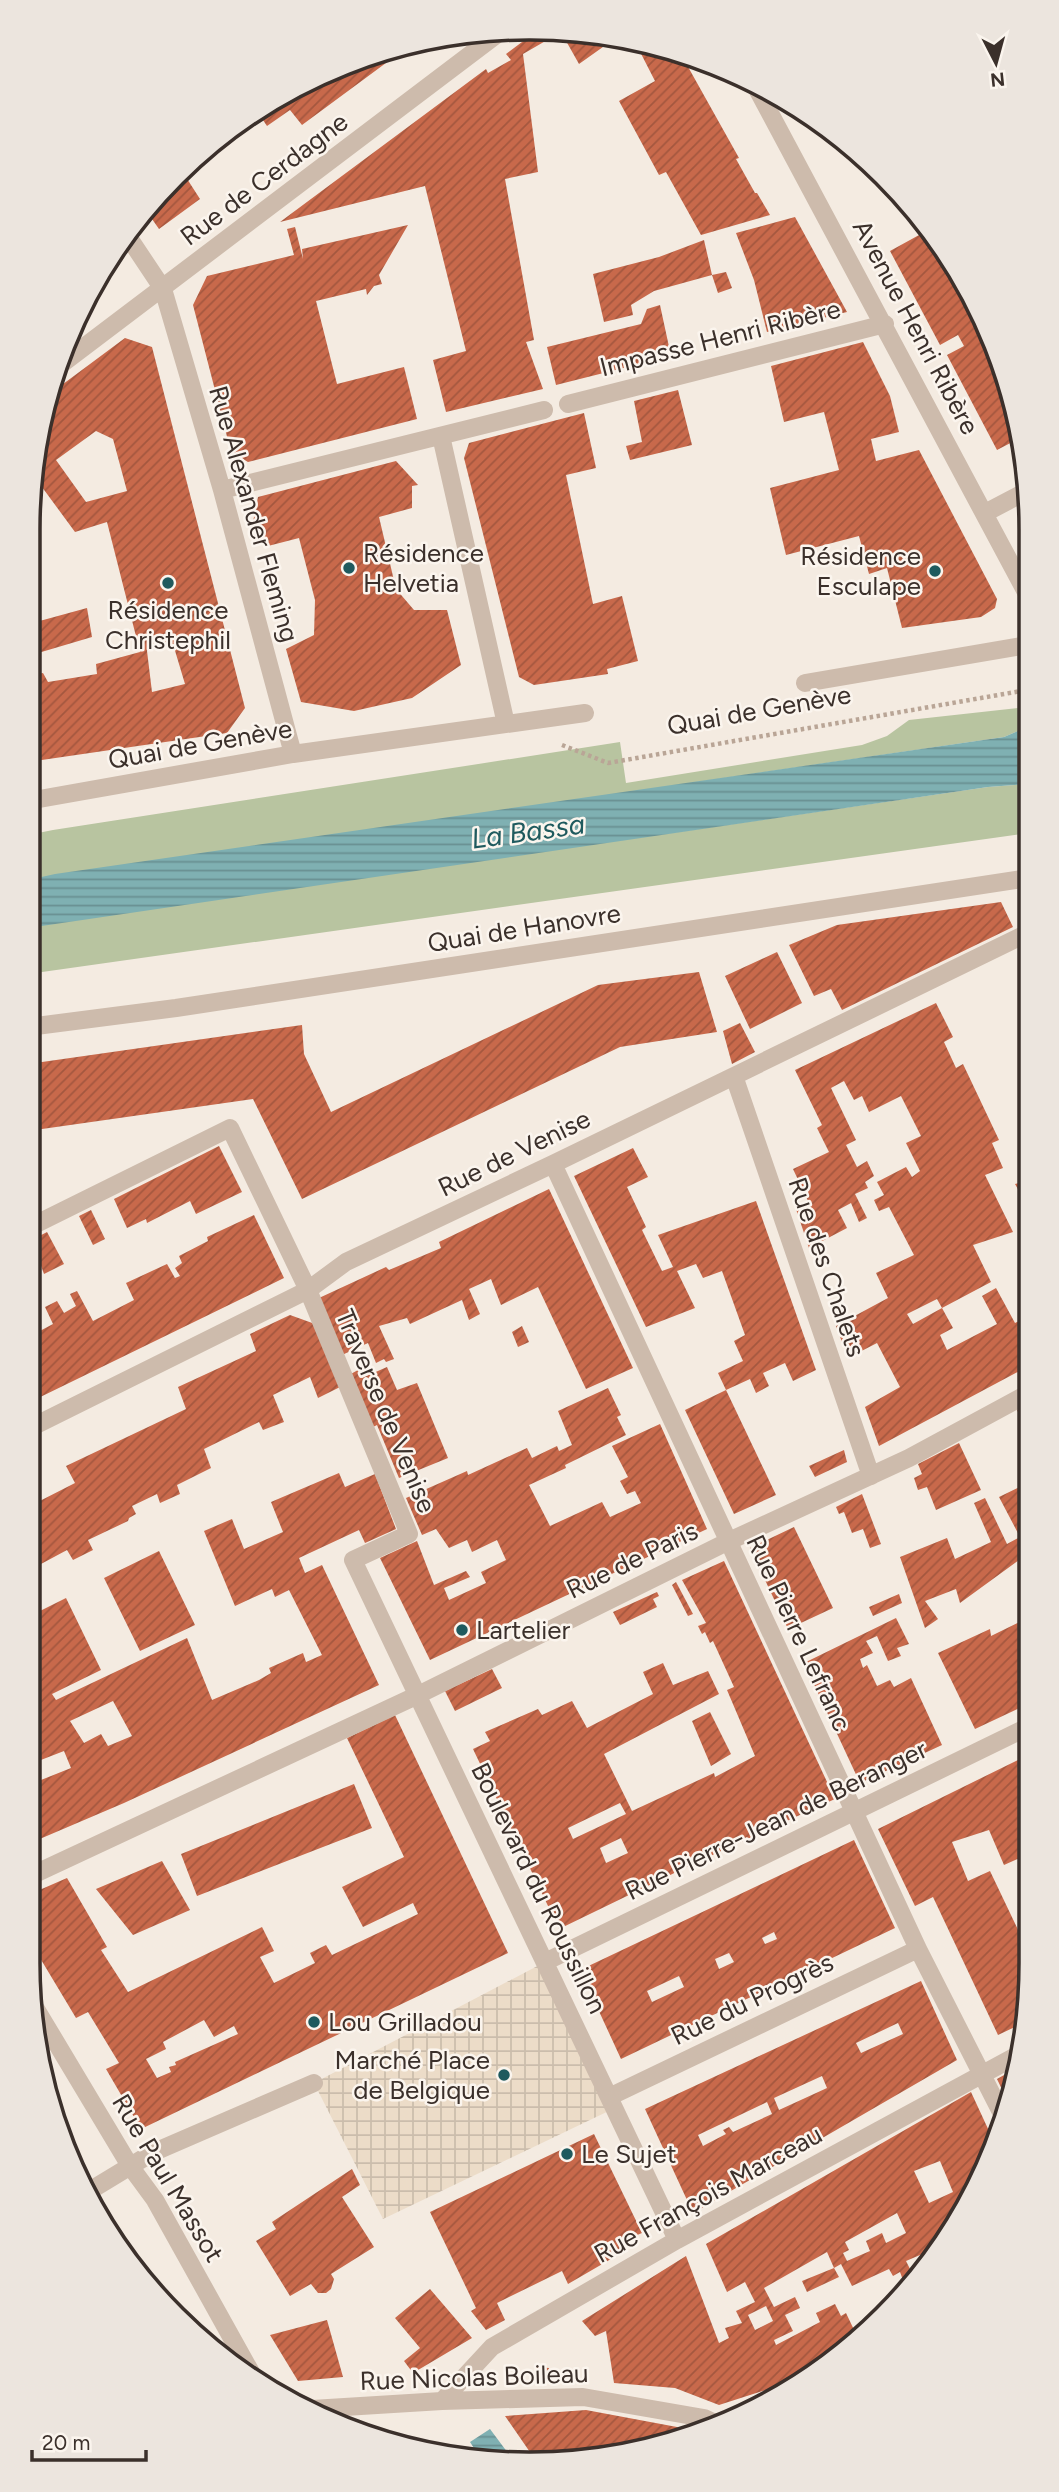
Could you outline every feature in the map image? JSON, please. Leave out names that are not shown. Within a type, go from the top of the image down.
[{"type":"street","name":"Rue de Cerdagne","points":[[72,357],[487,42]]},
{"type":"street","name":"Avenue Henri Ribère","points":[[763,100],[1019,579]]},
{"type":"street","name":"Rue Alexander Fleming","points":[[133,244],[163,289],[222,490],[293,754]]},
{"type":"street","name":"Impasse Henri Ribère","points":[[568,404],[885,324]]},
{"type":"street","points":[[222,490],[544,410]]},
{"type":"street","points":[[442,436],[506,724]]},
{"type":"street","points":[[985,513],[1018,496]]},
{"type":"street","points":[[805,683],[1019,646]]},
{"type":"street","name":"Quai de Genève","points":[[40,799],[293,754],[585,713]]},
{"type":"street","name":"Quai de Hanovre","points":[[40,1025],[203,1004],[1019,879]]},
{"type":"street","name":"Rue de Venise","points":[[40,1423],[307,1290],[346,1262],[1019,937]]},
{"type":"street","name":"Rue des Chalets","points":[[734,1076],[871,1476]]},
{"type":"street","points":[[40,1222],[230,1128],[307,1290]]},
{"type":"street","name":"Rue Pierre Lefranc","points":[[553,1164],[918,1949],[997,2105]]},
{"type":"street","name":"Traverse de Venise","points":[[307,1290],[409,1534],[353,1560]]},
{"type":"street","name":"Rue de Paris","points":[[40,1871],[418,1695],[727,1542],[871,1476],[1019,1398]]},
{"type":"street","name":"Boulevard du Roussillon","points":[[353,1560],[677,2240]]},
{"type":"street","name":"Rue Pierre-Jean de Beranger","points":[[545,1962],[1019,1731]]},
{"type":"street","name":"Rue du Progrès","points":[[610,2097],[918,1949]]},
{"type":"street","name":"Rue Paul Massot","points":[[44,2022],[130,2166],[155,2200],[244,2359]]},
{"type":"street","name":"Rue François Marceau","points":[[442,2401],[492,2347],[677,2240],[1009,2060]]},
{"type":"street","points":[[95,2187],[152,2153],[314,2083]]},
{"type":"street","name":"Rue Nicolas Boileau","points":[[328,2408],[583,2397],[706,2419]]},
{"type":"path","name":"Quai de Genève","points":[[557,744],[608,763],[1019,691]]},
{"type":"green space","points":[[1019,708],[1019,730],[1004,737],[40,878],[40,833],[53,830],[620,742],[626,783],[862,745],[887,736],[909,720]]},
{"type":"green space","points":[[1019,785],[1019,834],[40,972],[40,925],[56,922]]},
{"type":"shaded area","points":[[545,1962],[615,2108],[383,2219],[314,2083]]},
{"type":"water","name":"La Bassa","points":[[1019,730],[1019,785],[988,787],[40,926],[40,877],[55,874],[1004,737]]},
{"type":"water","points":[[490,2429],[507,2451],[474,2449],[470,2442]]},
{"type":"building","points":[[524,40],[546,41],[523,54],[538,172],[505,179],[534,340],[526,342],[543,389],[446,412],[433,360],[466,351],[425,186],[280,222],[486,69],[488,73],[511,60],[506,54]]},
{"type":"building","points":[[566,42],[604,46],[579,64]]},
{"type":"building","points":[[641,54],[688,66],[739,158],[736,159],[770,215],[701,235],[666,172],[659,175],[619,101],[655,81]]},
{"type":"building","points":[[388,61],[302,125],[290,110],[267,126],[263,120],[313,91],[342,77]]},
{"type":"building","points":[[188,180],[200,199],[159,229],[152,219]]},
{"type":"building","points":[[795,217],[847,312],[767,332],[754,280],[736,233]]},
{"type":"building","points":[[408,225],[379,275],[382,284],[374,286],[367,295],[366,289],[316,301],[337,384],[404,367],[417,419],[248,462],[231,452],[193,305],[207,276],[294,255],[287,229],[295,227],[303,259],[302,249]]},
{"type":"building","points":[[920,235],[953,285],[982,342],[993,372],[1011,443],[997,450],[947,355],[964,346],[958,335],[940,345],[890,251]]},
{"type":"building","points":[[704,240],[712,275],[654,291],[631,305],[633,315],[604,322],[593,274],[659,257]]},
{"type":"building","points":[[726,272],[732,288],[718,293],[712,275]]},
{"type":"building","points":[[660,305],[671,356],[556,385],[547,347],[641,324],[647,309]]},
{"type":"building","points":[[125,338],[152,347],[245,708],[227,733],[40,760],[40,674],[43,673],[48,682],[97,674],[96,664],[140,652],[107,522],[75,532],[42,487],[50,434],[62,385]],"holes":[[[96,431],[113,439],[127,491],[86,502],[56,460]],[[173,644],[185,684],[152,692],[147,651]]]},
{"type":"building","points":[[863,342],[890,396],[899,432],[871,439],[876,461],[919,450],[997,599],[995,608],[981,617],[902,628],[887,568],[869,574],[859,536],[786,555],[770,488],[839,470],[824,412],[784,422],[771,366]]},
{"type":"building","points":[[678,390],[692,445],[630,460],[626,446],[642,442],[634,401]]},
{"type":"building","points":[[584,413],[596,468],[566,475],[593,604],[622,596],[638,661],[607,669],[608,674],[534,685],[519,677],[464,458],[469,443]]},
{"type":"building","name":"Résidence Helvetia","points":[[396,461],[418,485],[412,486],[412,508],[379,517],[396,589],[414,610],[447,610],[461,665],[412,698],[354,711],[301,702],[286,649],[314,635],[315,600],[299,538],[268,546],[252,527],[258,497]]},
{"type":"building","points":[[87,608],[92,637],[40,652],[40,621]]},
{"type":"building","points":[[1001,902],[1013,927],[842,1010],[831,989],[814,996],[789,945],[837,925]]},
{"type":"building","points":[[777,952],[802,1003],[750,1029],[725,976]]},
{"type":"building","points":[[699,972],[717,1032],[620,1047],[302,1199],[253,1099],[40,1129],[40,1062],[302,1025],[304,1054],[331,1112],[598,985]]},
{"type":"building","points":[[936,1003],[953,1037],[944,1042],[956,1068],[963,1064],[999,1140],[992,1143],[1003,1168],[985,1175],[1013,1232],[973,1245],[991,1282],[942,1308],[953,1328],[940,1335],[947,1350],[997,1324],[982,1296],[996,1288],[1015,1323],[1019,1321],[1019,1371],[879,1446],[865,1407],[900,1387],[877,1343],[848,1358],[836,1326],[888,1298],[876,1273],[914,1255],[889,1207],[879,1211],[874,1200],[884,1195],[877,1182],[906,1167],[912,1177],[920,1171],[906,1143],[921,1136],[901,1096],[869,1112],[862,1096],[854,1100],[844,1081],[831,1088],[856,1140],[846,1145],[857,1167],[867,1161],[874,1176],[865,1182],[868,1188],[855,1194],[867,1218],[859,1222],[851,1203],[838,1210],[847,1228],[809,1248],[796,1209],[809,1203],[793,1169],[829,1152],[817,1128],[822,1125],[795,1070]],"holes":[[[937,1299],[942,1308],[913,1324],[907,1314]]]},
{"type":"building","points":[[740,1023],[755,1052],[732,1064],[723,1031]]},
{"type":"building","points":[[219,1146],[242,1192],[196,1214],[190,1201],[147,1223],[146,1219],[127,1228],[114,1199]]},
{"type":"building","points":[[633,1148],[648,1177],[627,1187],[646,1227],[642,1230],[662,1271],[673,1267],[658,1235],[756,1201],[816,1370],[793,1381],[785,1363],[763,1373],[769,1386],[756,1393],[750,1379],[726,1390],[718,1373],[743,1361],[734,1341],[745,1335],[722,1271],[703,1278],[696,1264],[677,1271],[695,1308],[646,1327],[574,1176]]},
{"type":"building","points":[[549,1189],[633,1368],[586,1389],[538,1287],[501,1305],[491,1279],[469,1289],[480,1314],[469,1320],[462,1300],[410,1324],[407,1318],[379,1326],[394,1359],[386,1362],[384,1359],[376,1363],[368,1343],[342,1355],[319,1298],[386,1267],[389,1270],[441,1248],[439,1242]]},
{"type":"building","points":[[91,1210],[105,1239],[93,1245],[79,1216]]},
{"type":"building","points":[[254,1215],[284,1278],[40,1397],[40,1331],[53,1324],[45,1307],[57,1301],[64,1313],[76,1306],[70,1294],[77,1291],[93,1321],[134,1300],[126,1283],[167,1264],[175,1278],[180,1276],[175,1268],[182,1263],[179,1256],[208,1241],[207,1237]]},
{"type":"building","points":[[47,1232],[64,1264],[44,1274],[40,1263],[40,1236]]},
{"type":"building","points":[[290,1315],[315,1324],[340,1387],[318,1398],[310,1377],[273,1395],[284,1422],[263,1430],[259,1422],[204,1449],[211,1468],[177,1485],[180,1494],[160,1503],[157,1494],[132,1506],[136,1514],[128,1521],[88,1540],[93,1550],[73,1560],[67,1550],[40,1565],[40,1501],[75,1483],[66,1466],[186,1409],[178,1387],[256,1351],[250,1334]]},
{"type":"building","points":[[522,1326],[529,1342],[518,1347],[512,1332]]},
{"type":"building","points":[[387,1367],[397,1390],[417,1383],[448,1458],[399,1478],[377,1425],[371,1428],[349,1375],[358,1370],[362,1378]]},
{"type":"building","points":[[608,1388],[621,1415],[617,1417],[626,1435],[529,1485],[550,1526],[602,1502],[610,1517],[641,1503],[635,1491],[627,1494],[620,1481],[628,1477],[612,1446],[660,1424],[707,1529],[430,1660],[380,1558],[417,1541],[434,1585],[466,1571],[470,1577],[444,1588],[449,1600],[486,1583],[481,1572],[506,1560],[497,1540],[472,1552],[467,1540],[449,1548],[436,1529],[422,1535],[406,1498],[467,1471],[468,1475],[527,1448],[532,1458],[557,1446],[559,1451],[572,1445],[558,1411]]},
{"type":"building","points":[[726,1390],[776,1495],[734,1514],[685,1410]]},
{"type":"building","points":[[959,1443],[981,1490],[936,1510],[927,1487],[918,1490],[914,1478],[922,1474],[918,1464]]},
{"type":"building","points":[[844,1450],[847,1462],[815,1477],[809,1466]]},
{"type":"building","points":[[339,1473],[345,1487],[375,1474],[396,1529],[365,1543],[359,1530],[299,1558],[305,1573],[322,1565],[379,1685],[40,1839],[40,1780],[71,1768],[64,1751],[40,1760],[40,1611],[66,1598],[101,1670],[52,1694],[56,1700],[187,1638],[212,1700],[259,1680],[271,1673],[269,1668],[303,1653],[306,1662],[322,1655],[289,1590],[275,1597],[272,1589],[235,1606],[204,1531],[232,1519],[244,1549],[283,1532],[271,1502]],"holes":[[[113,1701],[132,1736],[108,1746],[101,1734],[84,1743],[70,1721]]]},
{"type":"building","points":[[1019,1487],[1019,1535],[999,1497]]},
{"type":"building","points":[[862,1494],[881,1544],[870,1548],[863,1529],[852,1533],[844,1512],[839,1514],[836,1507]]},
{"type":"building","points":[[985,1498],[1007,1544],[1019,1538],[1019,1560],[960,1603],[956,1589],[925,1601],[938,1619],[925,1628],[900,1557],[947,1538],[955,1559],[991,1542],[974,1503]]},
{"type":"building","points":[[794,1527],[833,1608],[788,1629],[750,1548]]},
{"type":"building","points":[[159,1551],[195,1625],[140,1651],[104,1578]]},
{"type":"building","points":[[724,1561],[835,1799],[559,1929],[473,1749],[490,1741],[485,1732],[538,1709],[542,1715],[572,1701],[587,1728],[653,1694],[643,1672],[663,1663],[673,1685],[708,1671],[719,1694],[604,1754],[632,1811],[714,1773],[715,1777],[755,1756],[727,1690],[734,1687],[713,1641],[710,1643],[705,1632],[702,1634],[698,1626],[706,1623],[682,1580]],"holes":[[[620,1803],[626,1814],[573,1839],[568,1828]],[[621,1838],[628,1853],[606,1863],[600,1848]]]},
{"type":"building","points":[[676,1582],[693,1614],[688,1616],[672,1585]]},
{"type":"building","points":[[657,1592],[659,1596],[653,1599],[657,1607],[620,1625],[613,1612]]},
{"type":"building","points":[[899,1594],[902,1603],[873,1616],[869,1607]]},
{"type":"building","points":[[896,1618],[909,1644],[897,1648],[901,1656],[888,1661],[877,1636],[866,1641],[873,1653],[860,1659],[863,1668],[867,1665],[877,1686],[890,1680],[894,1687],[911,1678],[942,1745],[860,1783],[804,1663]]},
{"type":"building","points":[[1019,1622],[1019,1708],[975,1729],[938,1653],[990,1629],[991,1636]]},
{"type":"building","points":[[492,1669],[502,1688],[455,1711],[445,1691]]},
{"type":"building","points":[[710,1712],[731,1754],[711,1766],[692,1721]]},
{"type":"building","points":[[395,1715],[508,1953],[141,2129],[106,2069],[119,2063],[88,2012],[76,2018],[40,1958],[40,1890],[67,1878],[107,1947],[101,1950],[128,1992],[262,1927],[274,1951],[260,1957],[274,1983],[315,1963],[310,1953],[326,1945],[332,1955],[418,1914],[413,1903],[363,1927],[342,1887],[404,1857],[347,1738]],"holes":[[[204,2020],[214,2037],[234,2026],[238,2034],[175,2062],[176,2065],[169,2067],[171,2072],[157,2078],[146,2059],[166,2049],[163,2042]]]},
{"type":"building","points":[[1019,1759],[1019,1858],[1004,1865],[989,1830],[952,1842],[968,1881],[990,1871],[1019,1932],[1015,2027],[998,2035],[933,1897],[915,1906],[878,1829]]},
{"type":"building","points":[[354,1784],[372,1828],[197,1896],[181,1854]]},
{"type":"building","points":[[854,1840],[895,1928],[621,2059],[580,1970]],"holes":[[[774,1932],[777,1939],[765,1944],[762,1938]],[[729,1953],[734,1962],[719,1969],[715,1959]],[[679,1976],[684,1987],[652,2002],[647,1991]]]},
{"type":"building","points":[[162,1861],[190,1910],[133,1935],[96,1889]]},
{"type":"building","points":[[921,1981],[957,2060],[693,2213],[645,2109]],"holes":[[[898,2023],[903,2034],[861,2053],[856,2043]],[[822,2076],[827,2088],[779,2110],[774,2098]],[[767,2102],[772,2114],[733,2132],[729,2127],[723,2130],[726,2134],[703,2146],[698,2135]]]},
{"type":"building","points":[[1005,2074],[1002,2089],[997,2079]]},
{"type":"building","points":[[971,2092],[989,2131],[982,2150],[936,2234],[922,2254],[906,2261],[910,2269],[902,2279],[900,2272],[893,2276],[889,2269],[852,2286],[841,2264],[834,2268],[827,2252],[764,2288],[774,2307],[795,2297],[800,2308],[785,2315],[793,2331],[774,2340],[776,2345],[820,2322],[816,2313],[835,2304],[841,2316],[846,2313],[853,2329],[827,2351],[774,2386],[719,2405],[675,2388],[614,2383],[606,2331],[595,2336],[582,2321],[686,2256],[719,2343],[729,2338],[725,2328],[742,2323],[736,2311],[755,2302],[745,2282],[727,2292],[706,2244]],"holes":[[[940,2161],[953,2192],[929,2203],[914,2171]],[[897,2213],[906,2233],[886,2243],[882,2233],[866,2241],[870,2251],[847,2261],[843,2253],[849,2250],[845,2242]],[[766,2306],[773,2321],[755,2330],[748,2315]]]},
{"type":"building","points":[[594,2134],[642,2233],[618,2243],[623,2252],[568,2284],[562,2271],[497,2303],[505,2320],[486,2330],[471,2311],[476,2308],[430,2212]]},
{"type":"building","points":[[352,2169],[360,2185],[342,2197],[374,2247],[331,2274],[334,2279],[331,2289],[326,2293],[318,2293],[311,2284],[290,2296],[256,2241],[276,2229],[272,2222]]},
{"type":"building","points":[[834,2268],[839,2277],[807,2292],[802,2281]]},
{"type":"building","points":[[430,2289],[472,2338],[413,2373],[404,2361],[420,2348],[395,2318]]},
{"type":"building","points":[[327,2320],[343,2377],[298,2381],[270,2335]]},
{"type":"building","points":[[536,2367],[549,2368],[548,2379],[534,2378]]},
{"type":"building","points":[[586,2410],[680,2428],[593,2448],[530,2452],[505,2416]]},
{"type":"place","name":"Résidence Helvetia","points":[[349,568]]},
{"type":"place","name":"Résidence Esculape","points":[[935,571]]},
{"type":"place","name":"Résidence Christephil","points":[[168,583]]},
{"type":"place","name":"Lartelier","points":[[462,1630]]},
{"type":"place","name":"Lou Grilladou","points":[[314,2022]]},
{"type":"place","name":"Marché Place de Belgique","points":[[504,2075]]},
{"type":"place","name":"Le Sujet","points":[[567,2154]]}]
